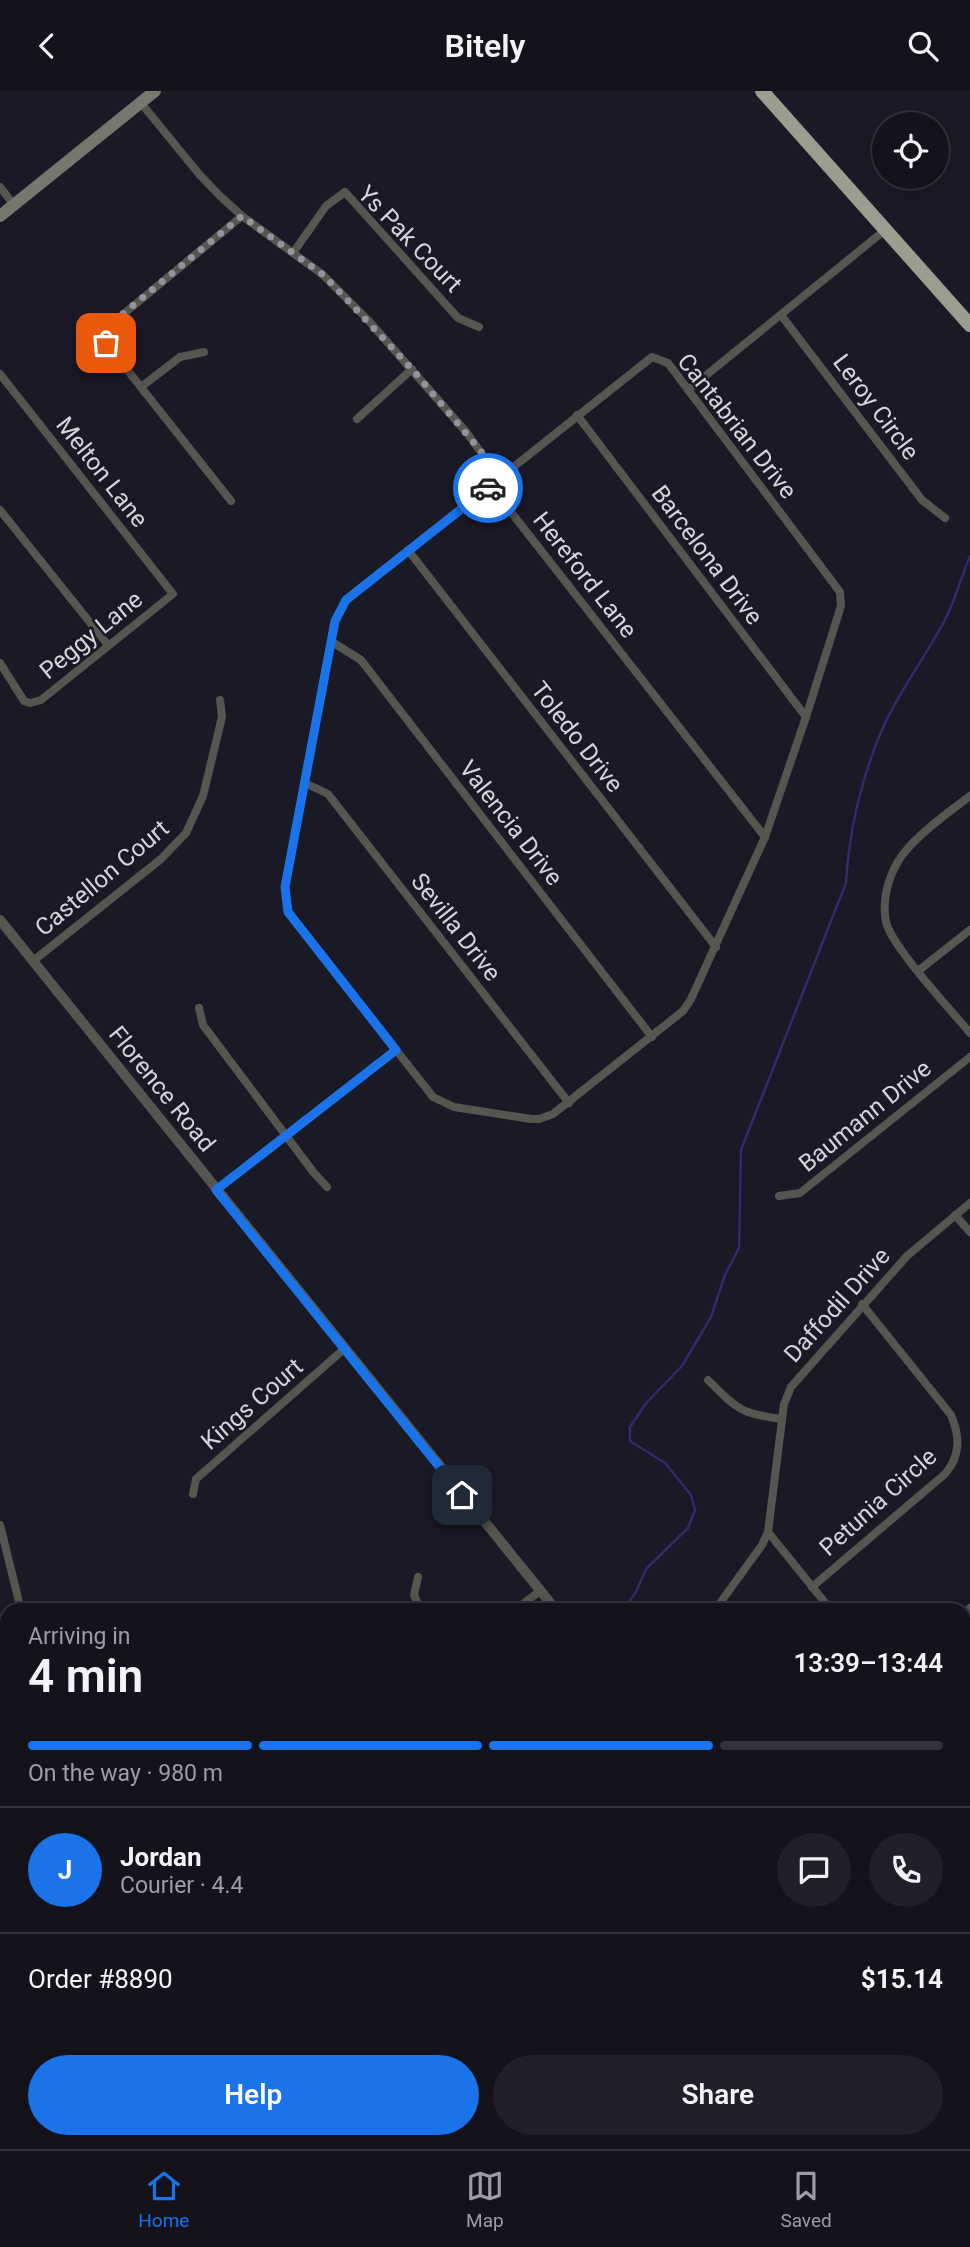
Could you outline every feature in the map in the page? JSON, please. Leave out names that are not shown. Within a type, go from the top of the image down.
[{"type":"highway","points":[[762,91],[970,324]]},
{"type":"main road","points":[[0,216],[155,91]]},
{"type":"street","name":"Hereford Lane","points":[[141,103],[199,174],[242,216],[336,288],[467,433],[490,465],[495,482],[511,512],[765,837]]},
{"type":"street","points":[[0,187],[14,205]]},
{"type":"street","name":"Ys Pak Court","points":[[293,253],[327,206],[345,192],[458,318],[479,327]]},
{"type":"street","points":[[231,501],[106,343],[105,331],[242,216]]},
{"type":"street","points":[[688,390],[885,230]]},
{"type":"street","name":"Leroy Circle","points":[[780,315],[922,500],[945,518]]},
{"type":"street","points":[[141,387],[180,357],[204,352]]},
{"type":"street","name":"Cantabrian Drive","points":[[652,357],[668,363],[688,390],[840,592],[841,606],[765,837],[691,999],[683,1011],[652,1037],[569,1103],[553,1114],[539,1119],[443,1104],[433,1097],[288,912],[285,887],[335,621],[346,600],[652,357]]},
{"type":"street","points":[[357,419],[412,369]]},
{"type":"street","name":"Melton Lane","points":[[0,374],[173,594]]},
{"type":"street","name":"Barcelona Drive","points":[[577,415],[806,717]]},
{"type":"street","points":[[0,510],[108,645]]},
{"type":"street","name":"Toledo Drive","points":[[408,550],[716,947]]},
{"type":"street","name":"Peggy Lane","points":[[0,663],[24,701],[30,703],[41,700],[173,594]]},
{"type":"street","name":"Valencia Drive","points":[[332,642],[361,660],[652,1037]]},
{"type":"street","name":"Castellon Court","points":[[33,961],[161,859],[186,833],[203,796],[222,717],[220,700]]},
{"type":"street","name":"Sevilla Drive","points":[[305,783],[328,794],[569,1103]]},
{"type":"street","points":[[970,796],[907,849],[893,869],[887,888],[886,923],[918,971],[970,1033]]},
{"type":"street","name":"Florence Road","points":[[0,920],[550,1603]]},
{"type":"street","points":[[918,971],[970,930]]},
{"type":"street","points":[[199,1008],[203,1025],[327,1187]]},
{"type":"street","points":[[216,1190],[396,1050]]},
{"type":"street","name":"Baumann Drive","points":[[779,1196],[800,1193],[970,1057]]},
{"type":"street","name":"Daffodil Drive","points":[[720,1603],[762,1545],[768,1532],[782,1419],[788,1395],[799,1375],[920,1244],[970,1203]]},
{"type":"street","points":[[955,1215],[970,1233]]},
{"type":"street","name":"Petunia Circle","points":[[812,1587],[945,1474],[957,1451],[957,1432],[951,1415],[862,1304]]},
{"type":"street","name":"Kings Court","points":[[193,1494],[196,1479],[344,1349]]},
{"type":"street","points":[[708,1380],[741,1411],[782,1419]]},
{"type":"street","points":[[0,1525],[19,1603]]},
{"type":"street","points":[[768,1532],[825,1603]]},
{"type":"street","points":[[418,1577],[414,1595],[418,1603]]},
{"type":"street","points":[[524,1603],[540,1591]]},
{"type":"waterway","points":[[628,1603],[646,1569],[688,1528],[695,1510],[691,1495],[665,1463],[630,1441],[630,1427],[647,1402],[682,1366],[711,1317],[725,1275],[739,1248],[741,1150],[846,883],[856,811],[871,759],[892,709],[947,616],[970,556]]},
{"type":"way so far","points":[[106,343],[104,337],[108,326],[242,216],[322,274],[368,320],[480,450],[490,465],[495,482],[488,488]]},
{"type":"route","points":[[462,1495],[216,1190],[396,1050],[288,912],[285,887],[335,621],[346,600],[488,488]]}]
